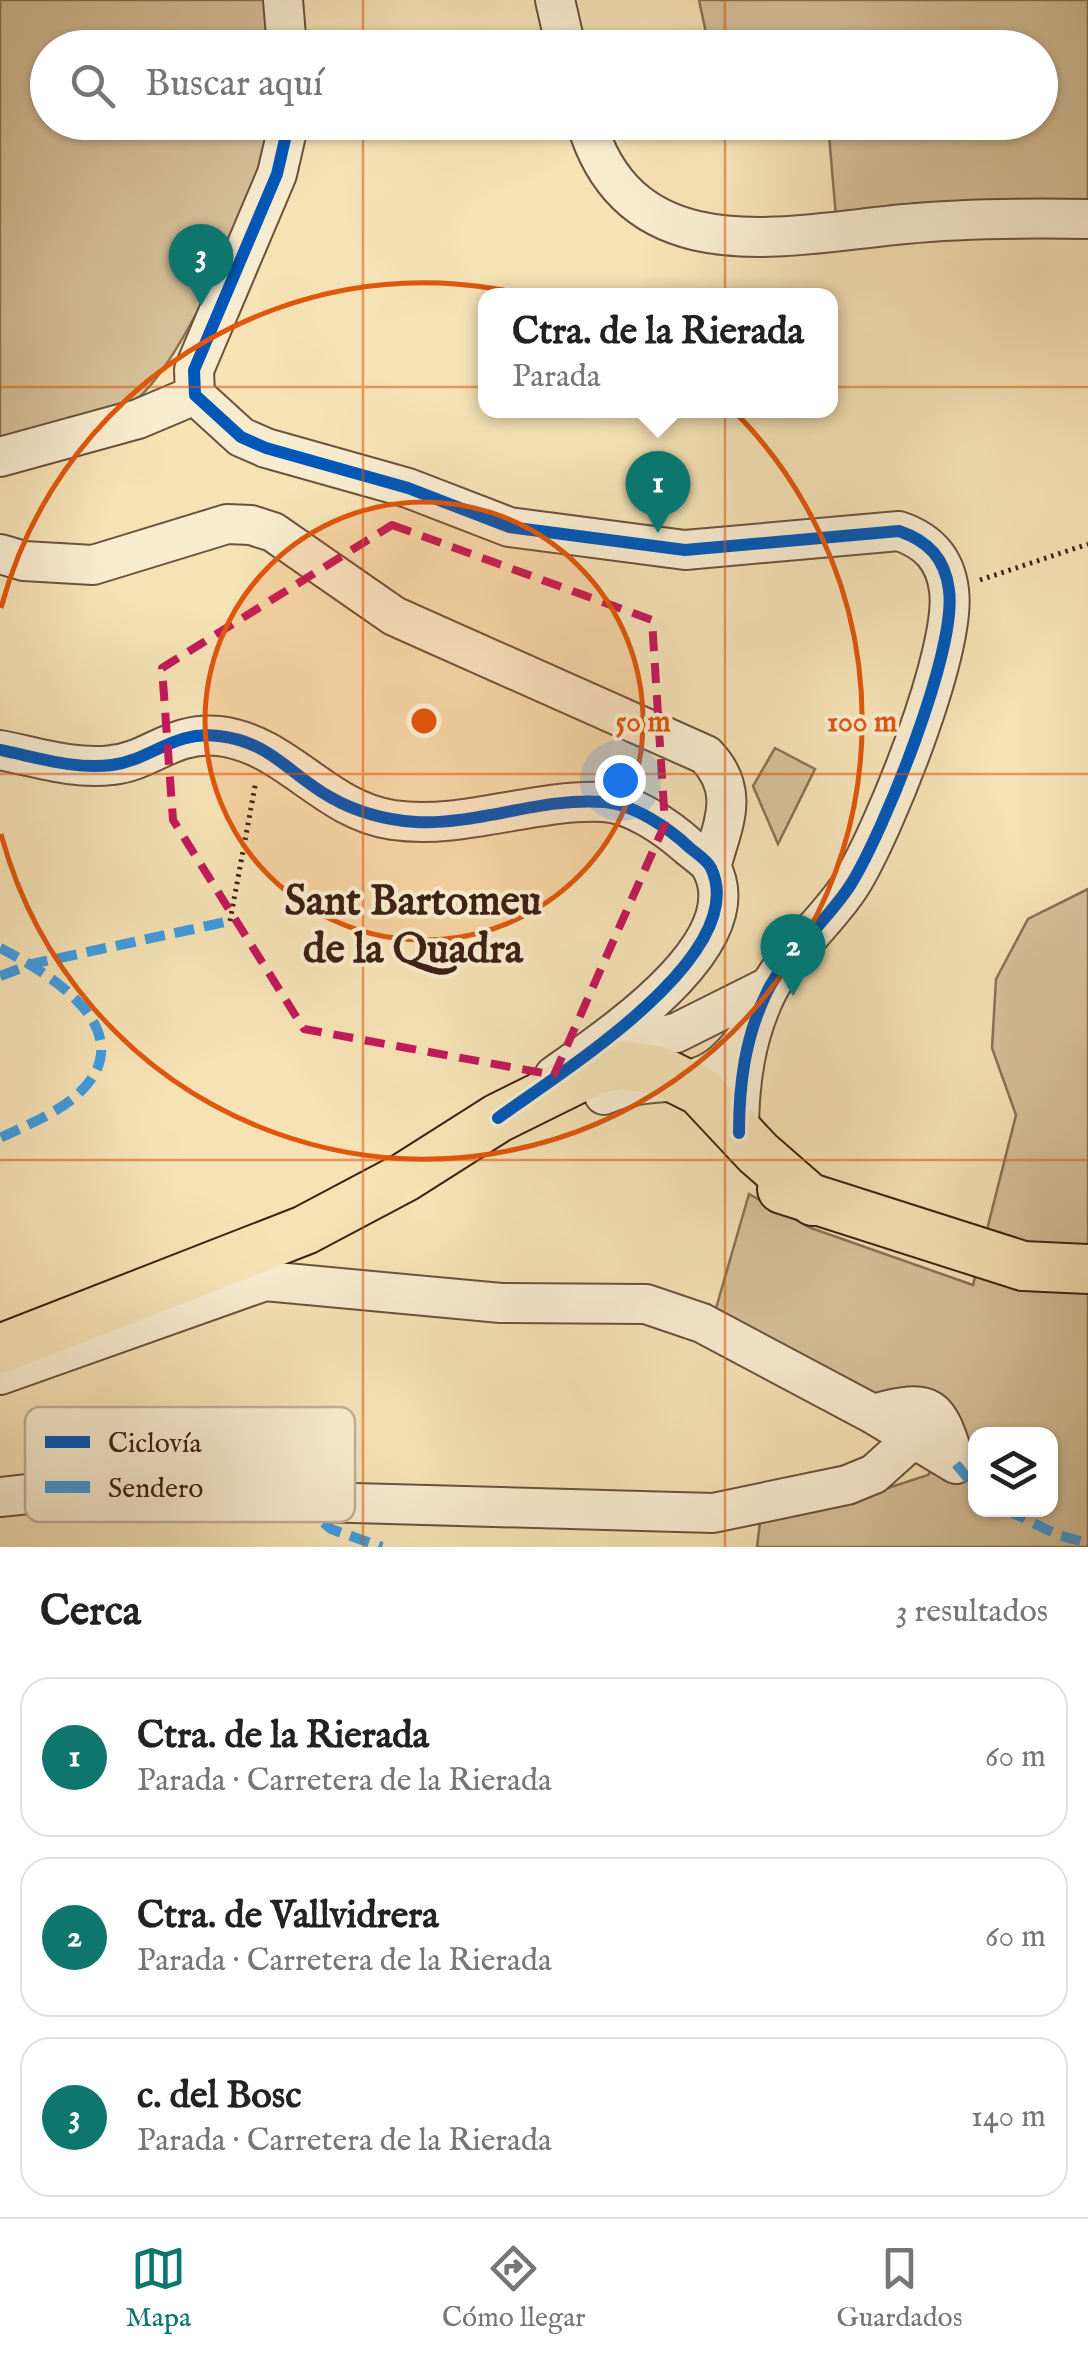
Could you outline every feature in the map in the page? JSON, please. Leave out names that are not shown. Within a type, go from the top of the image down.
[{"type":"main road","points":[[405,1177],[498,1118],[597,1069],[640,1066],[682,1081],[711,1101],[732,1142]]},
{"type":"main road","points":[[0,1349],[305,1230],[405,1177],[556,1106],[604,1095],[639,1096],[658,1103],[732,1142],[812,1201],[1022,1266],[1088,1270]]},
{"type":"street","points":[[282,0],[285,30]]},
{"type":"street","points":[[555,0],[562,30]]},
{"type":"street","points":[[285,140],[277,174],[194,370],[194,395],[241,437],[266,448],[408,488],[509,527],[685,550],[899,530],[916,536],[938,556],[949,590],[948,614],[932,683],[885,821],[825,922],[770,986],[752,1029],[732,1142]]},
{"type":"street","points":[[595,140],[614,178],[638,205],[698,234],[747,239],[999,217],[1088,219]]},
{"type":"street","points":[[0,457],[138,418],[194,395]]},
{"type":"street","points":[[0,554],[24,561],[94,565],[227,524],[273,532],[394,616],[706,755],[723,773],[727,788],[711,867],[716,893],[713,921],[700,947],[664,990],[498,1118]]},
{"type":"street","points":[[0,750],[82,766],[124,762],[178,738],[216,735],[276,754],[327,796],[390,820],[421,822],[570,802],[608,802],[640,814],[682,841],[711,867]]},
{"type":"street","points":[[590,1050],[650,1040],[700,1022],[716,1009],[770,986]]},
{"type":"street","points":[[682,1081],[682,1055],[700,1022]]},
{"type":"street","points":[[604,1095],[631,1086],[682,1081],[716,1070],[752,1029]]},
{"type":"street","points":[[0,1375],[265,1282],[501,1303],[609,1302],[657,1307],[702,1322],[874,1414],[956,1464],[940,1418],[930,1408],[912,1403],[874,1414]]},
{"type":"street","points":[[355,1503],[713,1513],[847,1485],[874,1474],[914,1438]]},
{"type":"street","points":[[0,1497],[25,1494]]},
{"type":"path","points":[[949,590],[1088,544]]},
{"type":"path","points":[[230,921],[262,748]]},
{"type":"highlighted area","points":[[392,525],[652,620],[665,824],[554,1075],[304,1029],[173,820],[162,668]]},
{"type":"shaded area","points":[[0,0],[264,0],[267,30],[30,30],[30,140],[266,140],[251,189],[216,273],[174,353],[152,384],[121,410],[0,450]]},
{"type":"shaded area","points":[[699,0],[1088,0],[1088,202],[836,217],[829,140],[1058,140],[1058,30],[705,30]]},
{"type":"shaded area","points":[[775,748],[815,769],[778,844],[753,786]]},
{"type":"shaded area","points":[[1088,889],[1088,1547],[757,1547],[760,1522],[836,1505],[928,1475],[960,1431],[875,1405],[712,1322],[749,1194],[811,1228],[973,1285],[1016,1115],[992,1048],[996,979],[1028,919]]},
{"type":"marked path","points":[[0,976],[32,964],[230,921]]},
{"type":"marked path","points":[[0,948],[43,973],[84,1008],[97,1028],[101,1050],[95,1073],[76,1096],[0,1138]]},
{"type":"marked path","points":[[956,1464],[968,1478]]},
{"type":"marked path","points":[[1021,1517],[1058,1535],[1088,1543]]},
{"type":"marked path","points":[[323,1522],[331,1529],[382,1547]]},
{"type":"cycle path","points":[[285,140],[277,174],[194,370],[195,395],[241,437],[266,448],[408,488],[509,527],[685,550],[899,531],[927,546],[944,569],[949,590],[942,654],[915,740],[899,784],[851,884],[784,965],[767,992],[753,1026],[745,1061],[739,1133]]},
{"type":"cycle path","points":[[0,750],[98,766],[139,758],[188,737],[219,736],[253,745],[330,797],[382,817],[440,822],[557,803],[604,802],[638,812],[672,833],[711,868],[716,902],[704,938],[677,974],[642,1010],[498,1118]]},
{"type":"place","name":"c. del Bosc","points":[[201,306]]},
{"type":"place","name":"Ctra. de la Rierada","points":[[658,533]]},
{"type":"place","name":"Ctra. de Vallvidrera","points":[[793,996]]},
{"type":"district","name":"Sant Bartomeu de la Quadra","points":[[413,923]]}]
